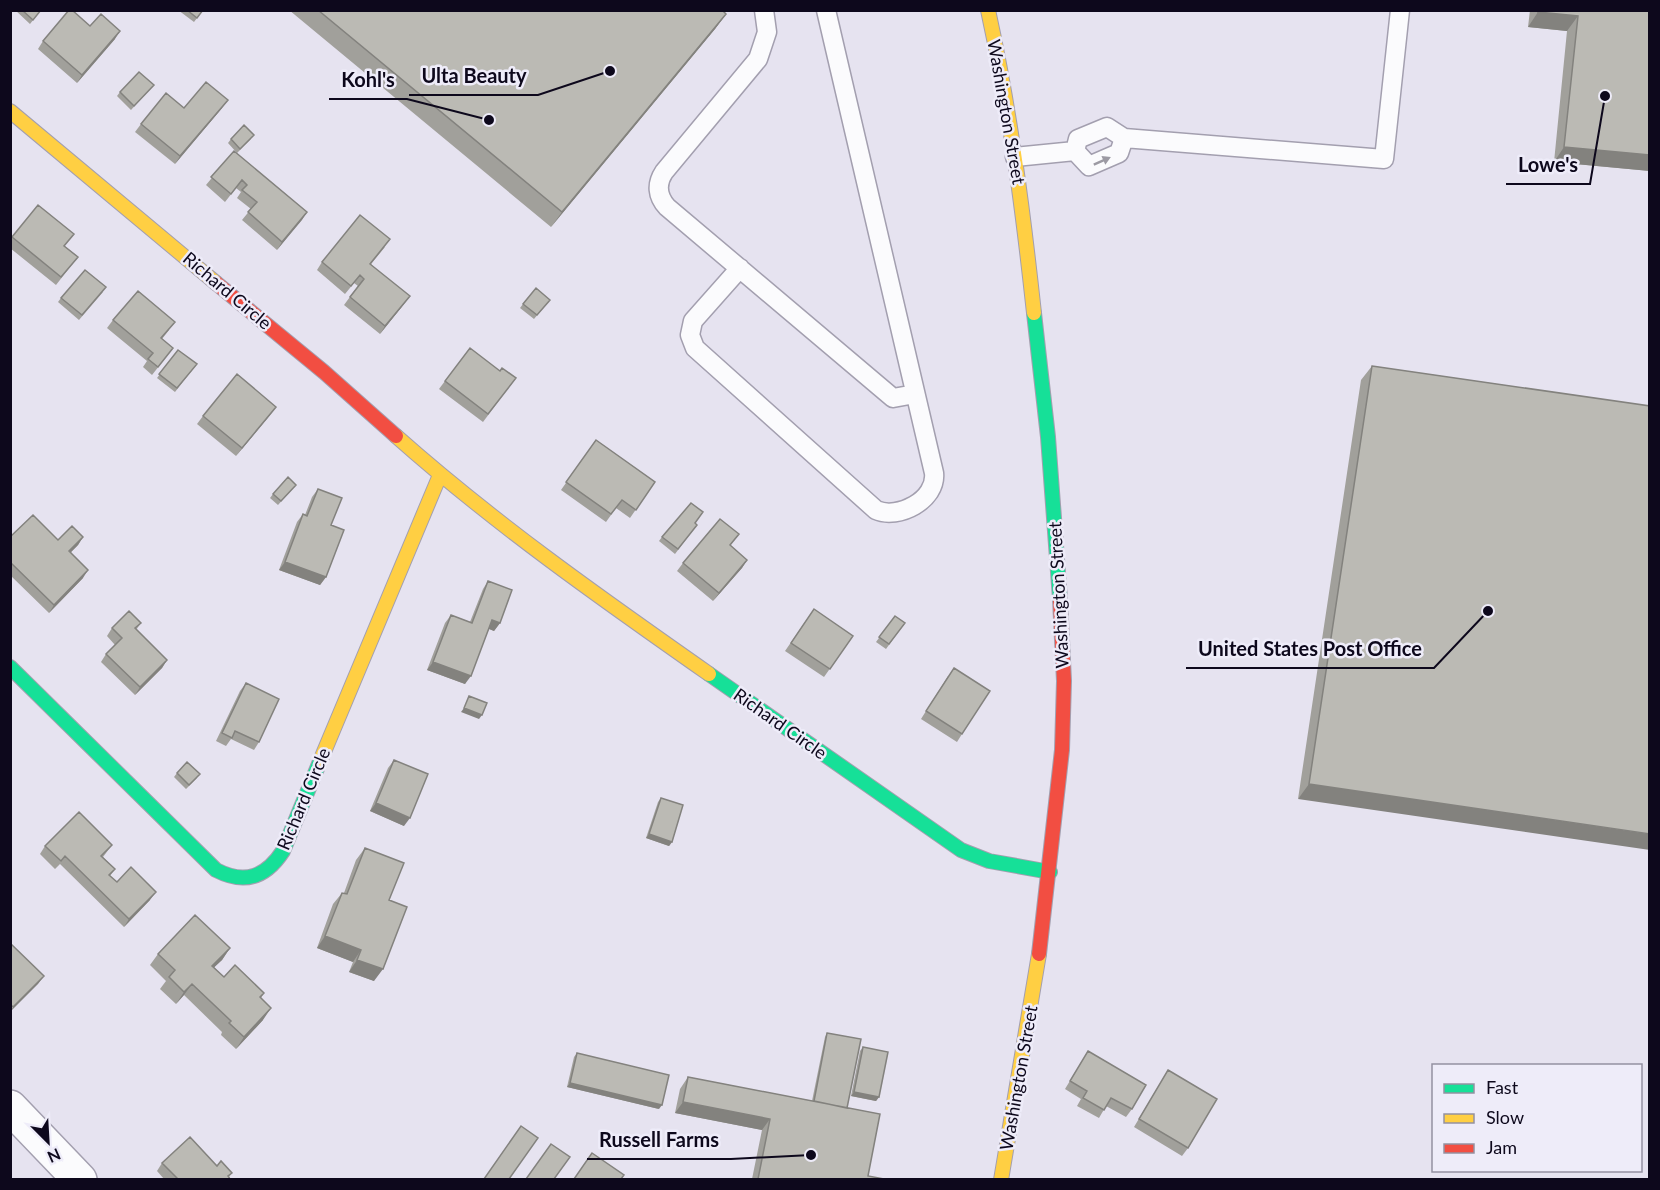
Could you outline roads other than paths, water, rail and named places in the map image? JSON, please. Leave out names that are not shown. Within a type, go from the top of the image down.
[{"type":"street","name":"Washington Street","points":[[988,10],[1015,157],[1048,437],[1062,626],[1064,710],[1050,872],[1034,987],[1001,1179]]},
{"type":"street","points":[[991,26],[999,10]]},
{"type":"street","name":"Richard Circle","points":[[10,111],[324,372],[440,475],[549,560],[961,849],[989,861],[1050,872]]},
{"type":"street","name":"Richard Circle","points":[[10,667],[210,865],[229,877],[257,876],[275,863],[283,851],[440,475]]},
{"type":"street","points":[[10,1107],[80,1179]]},
{"type":"lane","points":[[764,10],[767,32],[758,59],[664,172],[659,185],[659,194],[664,203],[893,398],[915,394]]},
{"type":"lane","points":[[740,268],[693,321],[690,330],[692,344],[698,352],[873,508],[884,513],[897,513],[921,501],[933,487],[934,473],[826,10]]},
{"type":"lane","points":[[1075,151],[1078,139],[1107,128],[1124,138],[1384,159],[1400,10]]},
{"type":"lane","points":[[1075,151],[1089,166],[1119,153],[1124,138]]},
{"type":"lane","points":[[1015,157],[1075,151]]},
{"type":"place","name":"Ulta Beauty","points":[[610,71]]},
{"type":"place","name":"Lowe's","points":[[1605,96]]},
{"type":"place","name":"Kohl's","points":[[489,120]]},
{"type":"place","name":"United States Post Office","points":[[1488,611]]},
{"type":"place","name":"Russell Farms","points":[[811,1155]]}]
